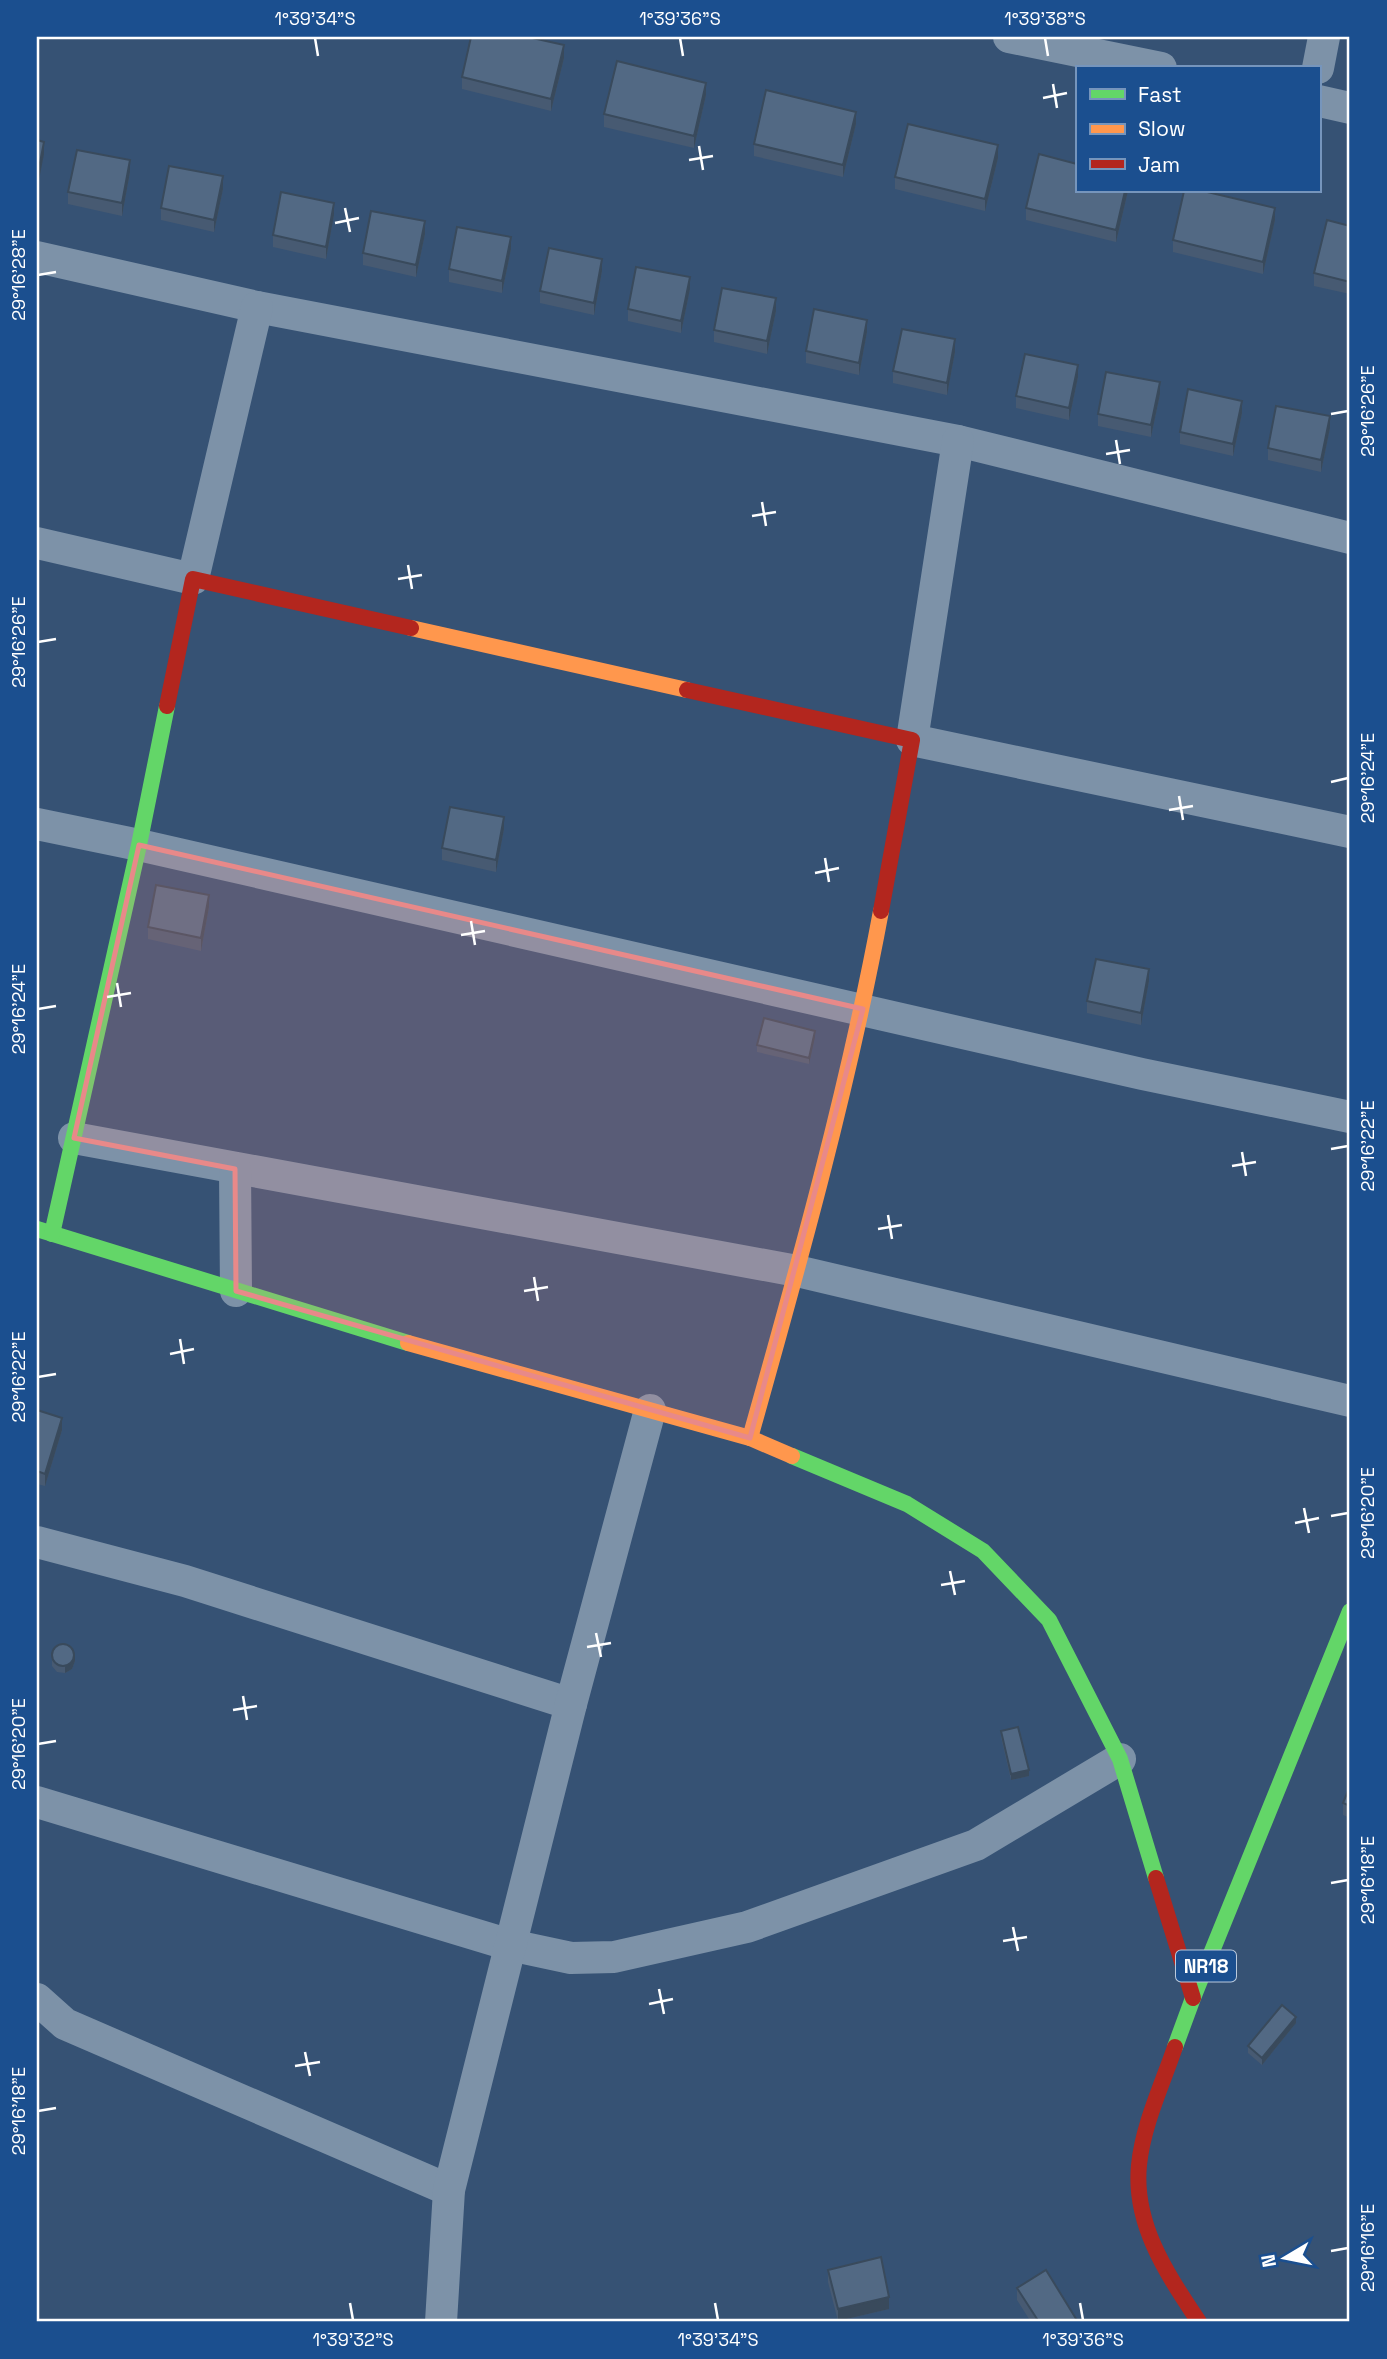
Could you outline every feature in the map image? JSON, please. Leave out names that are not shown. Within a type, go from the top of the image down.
[{"type":"street","points":[[1009,37],[1151,66]]},
{"type":"street","points":[[1318,66],[1324,37]]},
{"type":"street","points":[[1320,101],[1350,108]]},
{"type":"street","points":[[37,257],[257,307],[958,441],[1350,538]]},
{"type":"street","points":[[257,307],[193,579],[139,845],[74,1138],[44,1232],[362,1330],[750,1438],[907,1504],[983,1550],[1049,1620],[1120,1759],[1193,1998]]},
{"type":"street","points":[[750,1438],[863,1009],[912,740],[958,441]]},
{"type":"street","points":[[37,543],[912,740],[1350,832]]},
{"type":"street","points":[[37,824],[1142,1074],[1350,1117]]},
{"type":"street","points":[[74,1138],[796,1271],[1350,1401]]},
{"type":"street","points":[[235,1169],[236,1291]]},
{"type":"street","points":[[441,2322],[449,2190],[570,1704],[650,1410]]},
{"type":"street","points":[[37,1542],[185,1581],[570,1704]]},
{"type":"street","name":"NR18","points":[[1199,2322],[1169,2277],[1152,2243],[1140,2203],[1139,2165],[1149,2120],[1193,1998],[1350,1611]]},
{"type":"street","points":[[37,1802],[510,1945],[571,1958],[614,1957],[747,1927],[976,1845],[1120,1759]]},
{"type":"street","points":[[37,1998],[65,2024],[449,2190]]},
{"type":"highlighted area","points":[[139,845],[863,1009],[750,1438],[236,1291],[235,1169],[74,1138]]},
{"type":"building","points":[[471,37],[528,37],[564,45],[551,99],[462,77]]},
{"type":"building","points":[[617,61],[706,83],[694,136],[604,114]]},
{"type":"building","points":[[766,90],[856,112],[843,165],[754,144]]},
{"type":"building","points":[[908,124],[998,145],[985,199],[895,177]]},
{"type":"building","points":[[37,140],[44,142],[37,178]]},
{"type":"building","points":[[77,150],[130,160],[122,203],[68,192]]},
{"type":"building","points":[[1039,154],[1076,164],[1076,192],[1125,192],[1116,230],[1026,208]]},
{"type":"building","points":[[169,166],[223,176],[214,220],[161,208]]},
{"type":"building","points":[[281,192],[334,203],[326,247],[273,235]]},
{"type":"building","points":[[1184,192],[1207,192],[1275,208],[1263,262],[1173,240]]},
{"type":"building","points":[[371,211],[425,221],[416,265],[363,253]]},
{"type":"building","points":[[1327,220],[1350,226],[1350,282],[1314,273]]},
{"type":"building","points":[[457,227],[511,237],[502,281],[449,269]]},
{"type":"building","points":[[549,248],[602,259],[594,303],[540,291]]},
{"type":"building","points":[[636,267],[690,277],[681,321],[628,309]]},
{"type":"building","points":[[722,288],[776,298],[767,341],[714,330]]},
{"type":"building","points":[[814,309],[867,320],[859,363],[806,351]]},
{"type":"building","points":[[902,329],[955,339],[947,383],[893,371]]},
{"type":"building","points":[[1025,354],[1078,365],[1069,408],[1016,396]]},
{"type":"building","points":[[1106,372],[1160,382],[1151,425],[1098,414]]},
{"type":"building","points":[[1188,389],[1242,401],[1233,444],[1180,432]]},
{"type":"building","points":[[1276,406],[1330,416],[1321,460],[1268,448]]},
{"type":"building","points":[[450,807],[504,817],[496,860],[442,848]]},
{"type":"building","points":[[156,885],[209,895],[201,938],[148,927]]},
{"type":"building","points":[[1096,959],[1149,969],[1141,1013],[1087,1001]]},
{"type":"building","points":[[764,1018],[815,1031],[809,1058],[757,1045]]},
{"type":"building","points":[[37,1410],[62,1418],[45,1474],[37,1471]]},
{"type":"building","points":[[63,1644],[71,1647],[74,1655],[71,1663],[63,1666],[55,1663],[52,1655],[55,1647]]},
{"type":"building","points":[[1018,1727],[1029,1770],[1011,1774],[1001,1731]]},
{"type":"building","points":[[1350,1786],[1350,1806],[1343,1803]]},
{"type":"building","points":[[1282,2005],[1296,2017],[1262,2058],[1248,2046]]},
{"type":"building","points":[[881,2257],[889,2297],[838,2309],[828,2270]]},
{"type":"building","points":[[1046,2270],[1078,2322],[1039,2322],[1017,2288]]},
{"type":"traffic: fast","points":[[52,1234],[139,845],[167,706]]},
{"type":"traffic: fast","points":[[37,1229],[408,1343]]},
{"type":"traffic: fast","points":[[792,1456],[907,1504],[983,1551],[1049,1620],[1120,1759],[1156,1878]]},
{"type":"traffic: fast","points":[[1175,2047],[1350,1611]]},
{"type":"traffic: slow","points":[[411,628],[687,690]]},
{"type":"traffic: slow","points":[[750,1438],[838,1110],[881,911]]},
{"type":"traffic: slow","points":[[408,1343],[750,1438],[792,1456]]},
{"type":"traffic: jam","points":[[167,706],[193,579],[411,628]]},
{"type":"traffic: jam","points":[[687,690],[912,740],[881,911]]},
{"type":"traffic: jam","points":[[1156,1878],[1193,1998]]},
{"type":"traffic: jam","points":[[1175,2047],[1144,2135],[1139,2165],[1139,2187],[1141,2208],[1155,2248],[1199,2322]]}]
